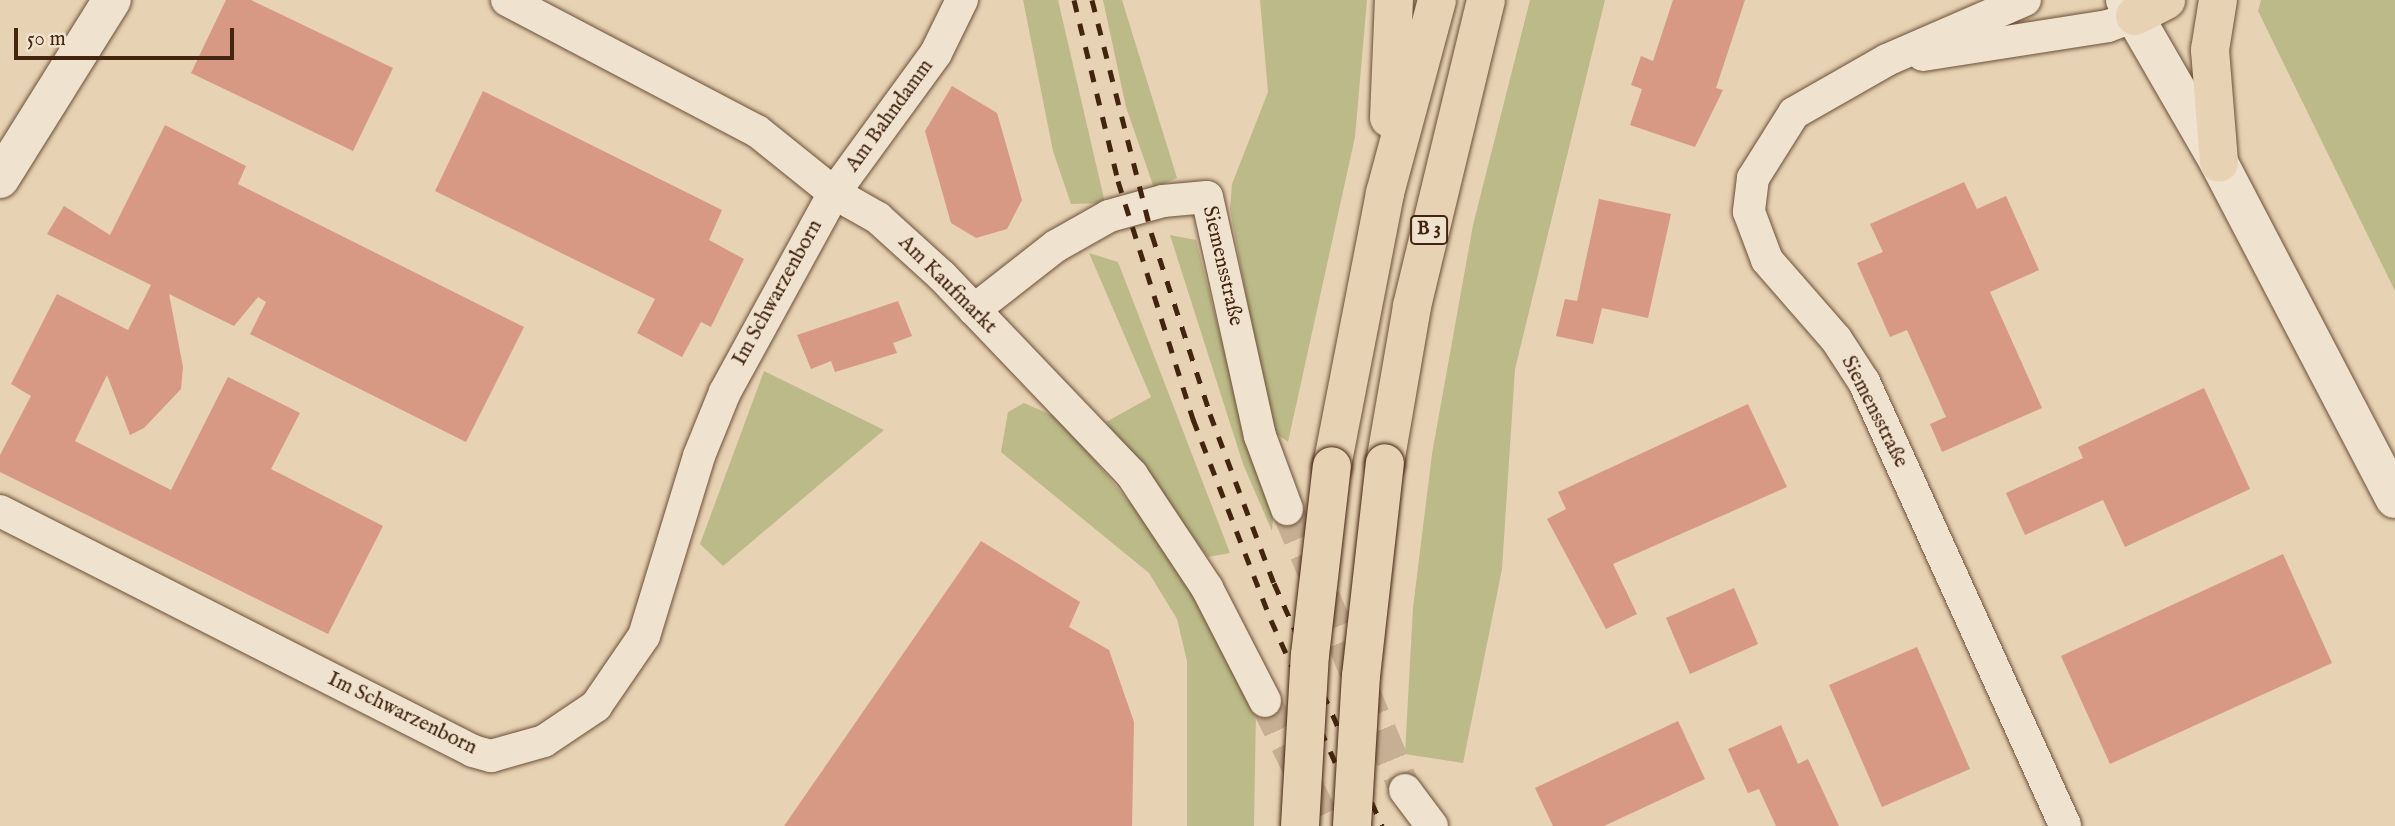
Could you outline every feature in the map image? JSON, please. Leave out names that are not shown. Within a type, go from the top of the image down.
[{"type":"highway","points":[[1385,193],[1394,0]]},
{"type":"highway","name":"B 3","points":[[1300,826],[1310,655],[1332,466],[1385,193],[1437,0]]},
{"type":"highway","name":"B 3","points":[[1352,826],[1362,663],[1385,463],[1420,267],[1486,0]]},
{"type":"highway","points":[[2218,0],[2210,50],[2219,163]]},
{"type":"main road","points":[[0,179],[112,0]]},
{"type":"main road","points":[[2142,5],[2219,163],[2395,499]]},
{"type":"street","name":"Am Kaufmarkt","points":[[507,0],[757,131],[834,193],[878,218],[974,310],[1132,475],[1207,587],[1265,701]]},
{"type":"street","name":"Am Bahndamm","points":[[834,193],[921,76],[962,0]]},
{"type":"street","name":"Siemensstraße","points":[[2025,0],[1976,11],[1794,113],[1753,178],[1752,225],[1768,260],[1836,339],[1864,382],[2066,826]]},
{"type":"street","name":"Siemensstraße","points":[[1887,60],[2069,33],[2142,5]]},
{"type":"street","name":"Im Schwarzenborn","points":[[0,511],[473,751],[491,756],[522,751],[596,706],[645,636],[710,423],[784,276],[834,193]]},
{"type":"street","name":"Siemensstraße","points":[[974,310],[1033,262],[1109,216],[1163,201],[1207,197],[1260,436],[1287,509]]},
{"type":"street","points":[[1405,790],[1430,823]]},
{"type":"shaded area","points":[[1023,0],[1058,0],[1105,203],[1071,204],[1053,151]]},
{"type":"shaded area","points":[[1103,0],[1122,0],[1177,178],[1154,188],[1126,107]]},
{"type":"shaded area","points":[[1260,0],[1367,0],[1355,137],[1288,442],[1271,430],[1230,209],[1232,184],[1268,92]]},
{"type":"shaded area","points":[[1530,0],[1605,0],[1515,369],[1502,569],[1463,763],[1405,754],[1413,608],[1432,454],[1473,225]]},
{"type":"shaded area","points":[[2261,0],[2395,0],[2395,291],[2258,11]]},
{"type":"shaded area","points":[[1170,235],[1196,240],[1247,441],[1274,500],[1272,531],[1243,464]]},
{"type":"shaded area","points":[[1089,253],[1118,262],[1230,553],[1208,557],[1106,422],[1151,397]]},
{"type":"shaded area","points":[[764,371],[884,430],[723,566],[700,544]]},
{"type":"shaded area","points":[[1024,403],[1060,419],[1162,541],[1230,651],[1256,710],[1254,826],[1187,826],[1187,661],[1177,619],[1149,573],[1001,452],[1008,412]]},
{"type":"building","points":[[226,0],[251,0],[393,68],[353,151],[191,73]]},
{"type":"building","points":[[1673,0],[1745,0],[1716,88],[1723,90],[1695,147],[1630,125],[1642,89],[1631,85],[1641,56],[1653,61]]},
{"type":"building","points":[[952,86],[997,113],[1022,200],[1007,229],[976,238],[951,223],[925,131]]},
{"type":"building","points":[[483,91],[722,210],[709,240],[744,259],[711,327],[701,322],[682,357],[637,333],[655,299],[435,191]]},
{"type":"building","points":[[165,125],[246,166],[238,184],[524,327],[466,442],[250,334],[266,302],[258,297],[234,326],[169,294],[183,367],[181,389],[144,428],[130,435],[107,375],[75,441],[171,490],[228,377],[300,413],[271,469],[383,526],[328,634],[0,472],[0,455],[31,396],[11,384],[57,294],[128,330],[151,285],[47,234],[64,206],[110,235]]},
{"type":"building","points":[[1964,182],[1977,209],[2006,196],[2039,270],[1990,292],[2042,408],[1942,452],[1930,424],[1946,417],[1907,330],[1890,337],[1857,263],[1883,252],[1870,224]]},
{"type":"building","points":[[1599,199],[1671,214],[1648,318],[1602,308],[1593,344],[1556,336],[1565,299],[1577,301]]},
{"type":"building","points":[[898,301],[912,336],[893,343],[897,353],[835,372],[831,361],[811,369],[797,335]]},
{"type":"building","points":[[2204,388],[2250,489],[2125,547],[2103,500],[2025,535],[2006,493],[2083,458],[2078,447]]},
{"type":"building","points":[[1748,404],[1787,487],[1613,564],[1637,614],[1606,629],[1547,519],[1566,509],[1558,492]]},
{"type":"building","points":[[981,541],[1080,602],[1069,627],[1109,650],[1134,722],[1132,826],[784,826]]},
{"type":"building","points":[[2283,554],[2332,663],[2110,764],[2061,656]]},
{"type":"building","points":[[1734,588],[1758,644],[1690,674],[1666,618]]},
{"type":"building","points":[[1917,647],[1970,769],[1882,807],[1829,685]]},
{"type":"building","points":[[1678,721],[1705,779],[1604,826],[1553,826],[1535,788]]},
{"type":"building","points":[[1781,725],[1798,764],[1808,759],[1839,826],[1776,826],[1759,789],[1748,793],[1728,749]]},
{"type":"tunnel","points":[[1287,509],[1405,790]]},
{"type":"tunnel","points":[[1265,701],[1327,826]]},
{"type":"railway","points":[[1074,0],[1118,181],[1193,419],[1271,620],[1364,826]]},
{"type":"railway","points":[[1092,0],[1152,235],[1210,414],[1274,583],[1382,826]]}]
